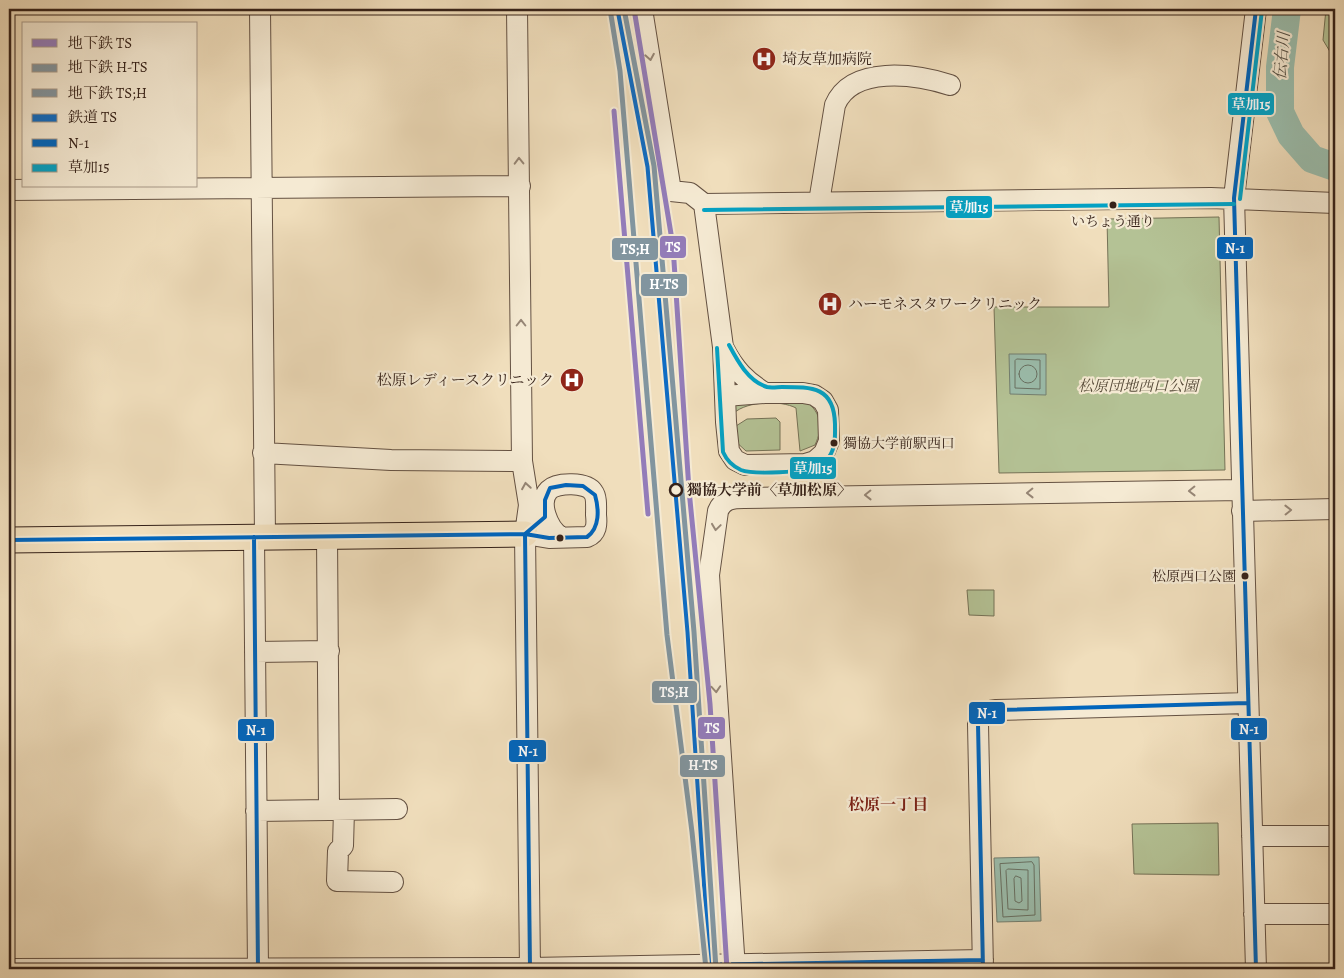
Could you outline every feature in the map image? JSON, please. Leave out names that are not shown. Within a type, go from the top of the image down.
[{"type":"main road","points":[[9,540],[525,534]]},
{"type":"street","points":[[258,969],[255,652],[263,453],[260,9]]},
{"type":"street","points":[[517,9],[522,461],[529,505],[525,534],[530,969]]},
{"type":"street","points":[[642,9],[671,191],[690,193],[704,204],[1234,198],[1335,203]]},
{"type":"street","points":[[1256,9],[1234,198],[1256,969]]},
{"type":"street","points":[[819,202],[835,105],[840,93],[852,84],[878,77],[925,77],[950,84]]},
{"type":"street","points":[[9,190],[520,186]]},
{"type":"street","points":[[704,204],[723,347],[725,396],[729,451],[735,460],[745,465],[778,466],[805,464],[815,461],[824,453],[829,441],[828,410],[823,401],[814,395],[803,393],[765,393],[725,396]]},
{"type":"street","points":[[723,347],[734,368],[748,383],[765,393]]},
{"type":"street","points":[[263,453],[391,460],[522,461]]},
{"type":"street","points":[[525,534],[560,537],[593,535],[597,520],[594,493],[590,488],[583,486],[556,486],[550,488],[545,500],[545,517],[548,526],[560,537]]},
{"type":"street","points":[[734,967],[709,575],[718,511],[721,504],[730,498],[1241,490]]},
{"type":"street","points":[[1242,510],[1335,509]]},
{"type":"street","points":[[525,534],[545,517]]},
{"type":"street","points":[[327,536],[329,651],[336,810],[343,846],[338,851],[337,881],[393,882]]},
{"type":"street","points":[[255,652],[329,651]]},
{"type":"street","points":[[9,968],[530,969],[983,965],[978,724],[986,711],[1247,702]]},
{"type":"street","points":[[256,811],[397,809]]},
{"type":"street","points":[[1252,836],[1335,836]]},
{"type":"street","points":[[1254,914],[1335,914]]},
{"type":"green space","points":[[1326,9],[1335,9],[1335,60],[1323,40]]},
{"type":"green space","name":"松原団地西口公園","points":[[1219,217],[1225,470],[999,473],[994,307],[1109,307],[1107,219]]},
{"type":"green space","points":[[1330,383],[1335,383],[1335,402],[1330,402]]},
{"type":"green space","points":[[733,402],[809,403],[817,413],[820,422],[815,445],[800,451],[796,408],[790,405],[764,403],[747,406],[734,413]]},
{"type":"green space","points":[[776,418],[780,422],[780,450],[746,451],[734,440],[736,426],[747,419]]},
{"type":"green space","points":[[967,590],[994,590],[994,616],[969,615]]},
{"type":"green space","points":[[1218,823],[1219,875],[1134,874],[1132,824]]},
{"type":"water","points":[[1009,354],[1046,354],[1046,395],[1010,394]]},
{"type":"water","points":[[1039,857],[1041,921],[997,922],[994,858]]},
{"type":"waterway","name":"伝右川","points":[[1287,9],[1280,67],[1280,112],[1291,135],[1312,159],[1335,167]]},
{"type":"metro line","name":"TS;H","points":[[610,9],[620,71],[667,635],[692,832],[706,969]]},
{"type":"metro line","name":"H-TS","points":[[624,9],[654,166],[694,632],[716,969]]},
{"type":"metro line","name":"TS","points":[[634,9],[673,246],[689,490],[710,704],[727,969]]},
{"type":"metro line","name":"TS","points":[[614,111],[648,514]]},
{"type":"rail line","name":"TS","points":[[618,10],[648,167],[688,632],[710,969]]},
{"type":"transit line","name":"N-1","points":[[1256,9],[1234,198],[1256,969]]},
{"type":"transit line","name":"草加15","points":[[1240,199],[1262,10]]},
{"type":"transit line","name":"草加15","points":[[704,210],[1234,204]]},
{"type":"transit line","name":"草加15","points":[[717,348],[723,452],[730,463],[747,472],[767,473],[811,469],[822,464],[831,453],[835,437],[834,412],[826,396],[812,389],[769,387],[760,384],[744,369],[729,345]]},
{"type":"transit line","name":"N-1","points":[[566,485],[583,486],[595,495],[597,518],[591,533],[587,537],[549,538],[525,534],[545,517],[545,500],[550,488],[566,485]]},
{"type":"transit line","name":"N-1","points":[[525,534],[530,968]]},
{"type":"transit line","name":"N-1","points":[[9,540],[525,534]]},
{"type":"transit line","name":"N-1","points":[[254,537],[258,969],[530,968],[983,960]]},
{"type":"transit line","name":"N-1","points":[[983,969],[978,724],[982,715],[996,710],[1247,703]]},
{"type":"place","name":"埼友草加病院","points":[[764,59]]},
{"type":"place","name":"いちょう通り","points":[[1113,205]]},
{"type":"place","name":"ハーモネスタワークリニック","points":[[830,304]]},
{"type":"place","name":"松原レディースクリニック","points":[[572,380]]},
{"type":"place","name":"獨協大学前駅西口","points":[[834,443]]},
{"type":"place","name":"獨協大学前〈草加松原〉","points":[[676,490]]},
{"type":"place","name":"松原西口公園","points":[[1245,576]]},
{"type":"district","name":"松原一丁目","points":[[888,805]]}]
